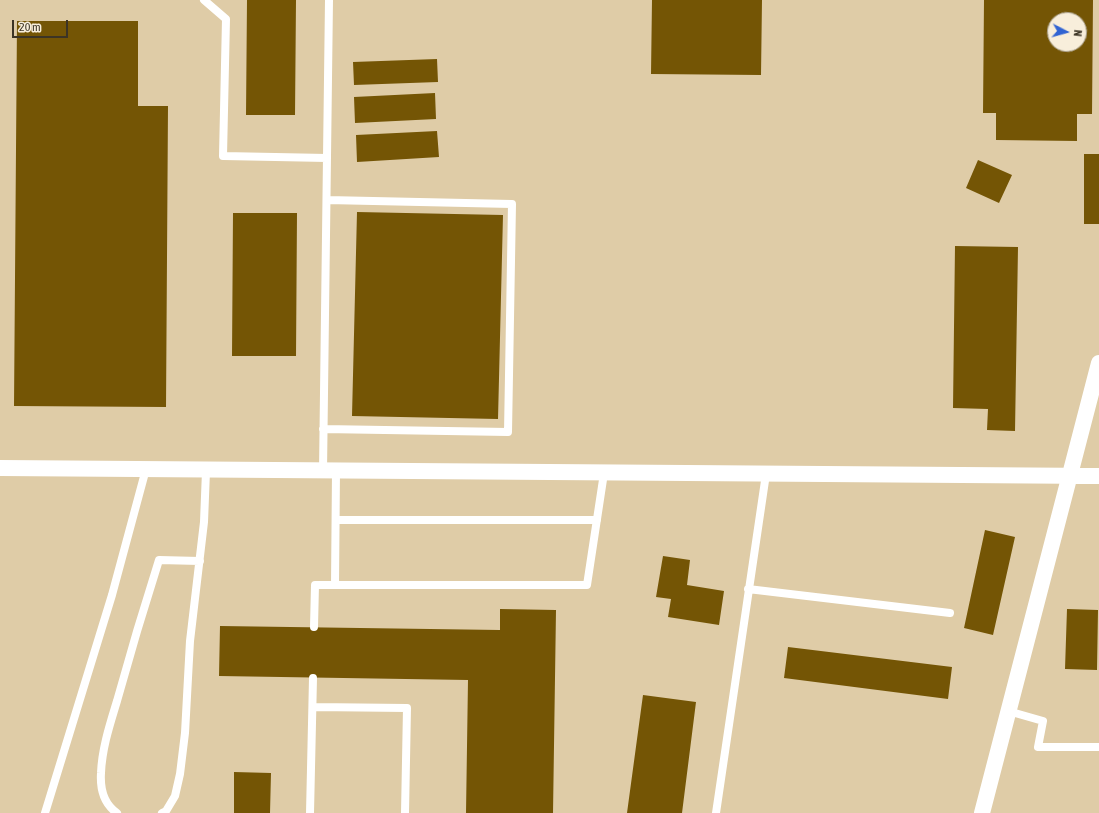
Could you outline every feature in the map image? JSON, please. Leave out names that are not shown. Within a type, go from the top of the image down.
[{"type":"street","points":[[982,813],[1068,476],[1099,363]]},
{"type":"street","points":[[0,468],[206,471],[1099,476]]},
{"type":"lane","points":[[204,0],[226,19],[223,156],[327,158]]},
{"type":"lane","points":[[329,0],[323,429],[336,520],[335,585]]},
{"type":"lane","points":[[323,429],[508,432],[512,204],[326,200]]},
{"type":"lane","points":[[45,813],[112,595],[146,469]]},
{"type":"lane","points":[[162,813],[166,811],[175,796],[180,774],[190,641],[204,522],[206,471]]},
{"type":"lane","points":[[314,627],[315,584],[588,585],[604,473]]},
{"type":"lane","points":[[716,813],[766,474]]},
{"type":"lane","points":[[336,520],[597,520]]},
{"type":"lane","points":[[117,813],[108,807],[102,793],[100,773],[104,748],[133,642],[159,560],[200,561]]},
{"type":"lane","points":[[748,589],[950,613]]},
{"type":"lane","points":[[310,813],[313,678]]},
{"type":"lane","points":[[312,707],[407,708],[405,813]]},
{"type":"lane","points":[[1008,711],[1043,721],[1038,747],[1099,747]]},
{"type":"building","points":[[247,0],[296,0],[295,115],[246,115]]},
{"type":"building","points":[[652,0],[762,0],[761,75],[651,74]]},
{"type":"building","points":[[984,0],[1093,0],[1092,114],[1077,114],[1077,141],[996,140],[996,113],[983,113]]},
{"type":"building","points":[[17,21],[138,21],[138,106],[168,106],[166,407],[14,406]]},
{"type":"building","points":[[437,59],[438,82],[354,85],[353,62]]},
{"type":"building","points":[[435,93],[436,119],[355,123],[354,97]]},
{"type":"building","points":[[437,131],[439,157],[357,162],[356,135]]},
{"type":"building","points":[[1084,154],[1099,154],[1099,224],[1084,224]]},
{"type":"building","points":[[978,160],[1012,175],[999,203],[966,188]]},
{"type":"building","points":[[357,212],[503,215],[498,419],[352,416]]},
{"type":"building","points":[[233,213],[297,213],[296,356],[232,356]]},
{"type":"building","points":[[955,246],[1018,247],[1015,431],[987,430],[988,409],[953,408]]},
{"type":"building","points":[[985,530],[1015,537],[993,635],[964,628]]},
{"type":"building","points":[[663,556],[690,560],[687,585],[724,591],[719,625],[668,617],[671,599],[656,597]]},
{"type":"building","points":[[500,609],[556,610],[553,813],[466,813],[468,680],[219,676],[220,626],[500,630]]},
{"type":"building","points":[[1067,609],[1098,610],[1097,670],[1065,669]]},
{"type":"building","points":[[788,647],[952,667],[948,699],[784,678]]},
{"type":"building","points":[[643,695],[696,702],[682,813],[627,813]]},
{"type":"building","points":[[234,772],[271,773],[270,813],[234,813]]}]
